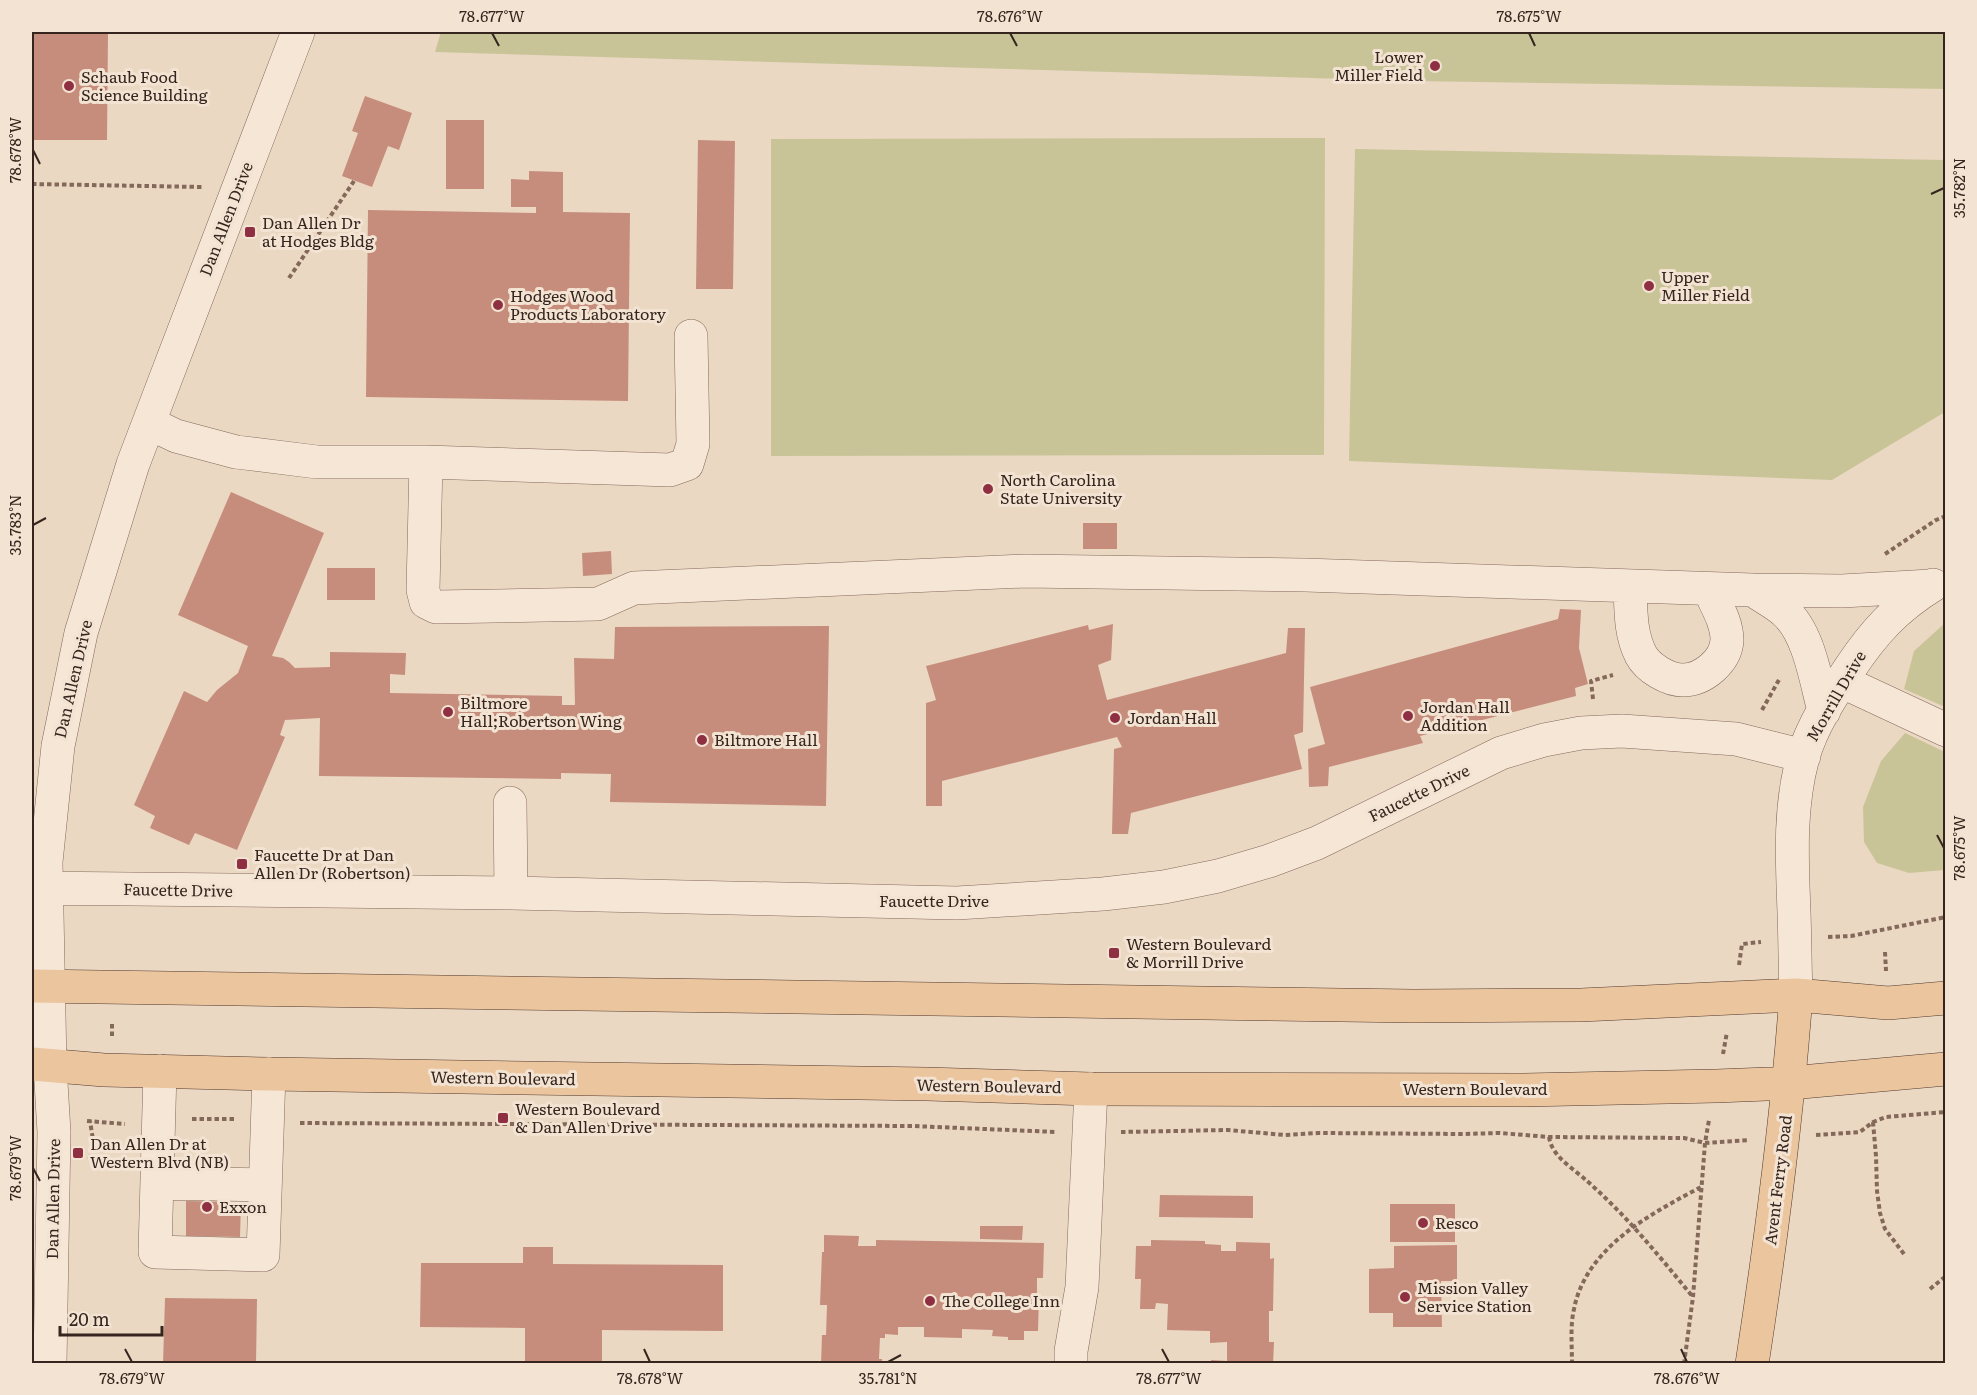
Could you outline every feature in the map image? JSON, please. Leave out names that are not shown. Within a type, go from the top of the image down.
[{"type":"main road","points":[[40,986],[1402,1006],[1581,1005],[1796,995],[1888,1003],[1946,998]]},
{"type":"main road","name":"Avent Ferry Road","points":[[1752,1364],[1790,1083],[1796,995]]},
{"type":"main road","name":"Western Boulevard","points":[[41,1065],[269,1074],[927,1084],[1091,1089],[1523,1090],[1790,1083],[1946,1069]]},
{"type":"street","name":"Dan Allen Drive","points":[[50,1364],[54,1132],[41,1065],[39,888],[46,862],[58,746],[81,633],[133,464],[298,32]]},
{"type":"street","points":[[148,423],[176,436],[236,452],[317,462],[426,462],[670,470],[687,464],[693,444],[691,336]]},
{"type":"street","points":[[426,462],[423,590],[426,602],[436,607],[598,603],[634,588],[1025,571],[1329,576],[1753,590],[1842,591],[1938,582]]},
{"type":"street","name":"Morrill Drive","points":[[1796,995],[1792,828],[1803,756],[1824,711],[1867,643],[1893,613],[1938,582]]},
{"type":"street","points":[[1630,587],[1633,633],[1641,656],[1659,673],[1683,680],[1704,674],[1717,665],[1727,642],[1724,622],[1709,589]]},
{"type":"street","points":[[1753,590],[1786,612],[1802,636],[1809,649],[1824,711]]},
{"type":"street","points":[[1841,681],[1946,730]]},
{"type":"street","name":"Faucette Drive","points":[[39,888],[511,893],[957,903],[1103,894],[1174,885],[1218,876],[1269,861],[1317,843],[1502,753],[1544,740],[1581,733],[1622,731],[1736,739],[1803,756]]},
{"type":"street","points":[[510,803],[511,893]]},
{"type":"street","points":[[160,1071],[155,1252],[263,1255],[269,1074]]},
{"type":"street","points":[[1071,1364],[1071,1351],[1082,1287],[1091,1089]]},
{"type":"street","points":[[157,1183],[265,1185]]},
{"type":"path","points":[[289,278],[354,181]]},
{"type":"path","points":[[32,184],[202,188]]},
{"type":"path","points":[[1877,558],[1946,516]]},
{"type":"path","points":[[1594,708],[1591,681],[1619,673]]},
{"type":"path","points":[[1762,711],[1781,677]]},
{"type":"path","points":[[1851,936],[1946,917]]},
{"type":"path","points":[[1684,1364],[1693,1297],[1705,1143],[1734,998],[1742,944]]},
{"type":"path","points":[[111,1043],[112,1022]]},
{"type":"path","points":[[1860,1132],[1873,1122],[1902,1114],[1946,1112]]},
{"type":"path","points":[[187,1119],[234,1119]]},
{"type":"path","points":[[90,1121],[132,1124]]},
{"type":"path","points":[[1873,1122],[1880,1213],[1885,1229],[1904,1254]]},
{"type":"path","points":[[292,1123],[902,1126],[1053,1132]]},
{"type":"path","points":[[1125,1132],[1228,1130],[1285,1136],[1318,1133],[1500,1133],[1549,1137],[1684,1138],[1705,1143]]},
{"type":"path","points":[[1549,1137],[1554,1153],[1609,1200],[1635,1226],[1693,1297]]},
{"type":"path","points":[[1572,1364],[1574,1308],[1591,1269],[1604,1253],[1635,1226],[1664,1206],[1702,1186]]},
{"type":"path","points":[[1930,1289],[1946,1276]]},
{"type":"shaded area","name":"Lower Miller Field","points":[[441,32],[1945,32],[1946,89],[1412,81],[435,52]]},
{"type":"shaded area","points":[[1325,138],[1324,455],[771,456],[771,139]]},
{"type":"shaded area","name":"Upper Miller Field","points":[[1355,149],[1945,160],[1945,412],[1832,480],[1349,461]]},
{"type":"shaded area","points":[[1945,623],[1945,707],[1904,689],[1914,651]]},
{"type":"shaded area","points":[[1905,733],[1945,752],[1945,870],[1909,873],[1877,863],[1864,842],[1863,807],[1881,761]]},
{"type":"building","name":"Schaub Food Science Building","points":[[32,32],[108,32],[107,140],[32,140]]},
{"type":"building","points":[[365,96],[412,113],[399,150],[388,146],[372,187],[342,176],[358,133],[352,131]]},
{"type":"building","points":[[446,120],[484,120],[484,189],[446,189]]},
{"type":"building","points":[[698,140],[735,141],[733,289],[696,289]]},
{"type":"building","name":"Hodges Wood Products Laboratory","points":[[529,171],[563,172],[563,212],[630,213],[628,401],[366,397],[368,210],[536,213],[536,207],[511,207],[511,179],[529,180]]},
{"type":"building","points":[[231,492],[324,533],[272,656],[283,658],[295,668],[330,667],[330,652],[406,653],[405,675],[390,674],[390,693],[562,696],[562,705],[575,705],[574,658],[614,659],[615,627],[829,626],[826,806],[610,802],[611,774],[561,773],[561,779],[319,776],[320,718],[285,720],[280,735],[285,737],[237,850],[195,833],[189,845],[150,828],[155,816],[134,805],[184,691],[207,702],[217,690],[238,673],[248,646],[178,615]]},
{"type":"building","points":[[1083,523],[1117,523],[1117,549],[1083,549]]},
{"type":"building","points":[[611,551],[612,574],[583,576],[582,553]]},
{"type":"building","points":[[327,568],[375,568],[375,600],[327,600]]},
{"type":"building","name":"Jordan Hall Addition","points":[[1560,609],[1581,610],[1579,648],[1588,684],[1575,688],[1576,696],[1420,736],[1423,743],[1329,767],[1328,786],[1309,787],[1308,749],[1325,744],[1310,687],[1558,619]]},
{"type":"building","name":"Jordan Hall","points":[[1113,624],[1111,660],[1098,665],[1107,700],[1286,653],[1288,628],[1305,628],[1303,732],[1294,735],[1302,769],[1131,813],[1128,834],[1112,834],[1114,749],[1122,747],[1117,737],[942,781],[942,806],[926,806],[926,703],[936,700],[926,666],[1088,625],[1089,630]]},
{"type":"building","points":[[1160,1195],[1253,1196],[1253,1218],[1159,1217]]},
{"type":"building","points":[[186,1201],[241,1202],[240,1237],[186,1236]]},
{"type":"building","name":"Resco","points":[[1390,1204],[1455,1204],[1455,1242],[1390,1242]]},
{"type":"building","points":[[980,1226],[1023,1226],[1022,1240],[980,1239]]},
{"type":"building","name":"The College Inn","points":[[824,1235],[859,1236],[858,1246],[876,1246],[876,1240],[1044,1243],[1043,1278],[1037,1278],[1038,1331],[1024,1331],[1024,1340],[1008,1340],[1008,1337],[992,1336],[993,1330],[962,1329],[962,1338],[924,1337],[924,1327],[898,1327],[898,1335],[885,1334],[885,1338],[880,1338],[879,1359],[882,1359],[882,1364],[821,1364],[822,1335],[826,1335],[827,1305],[820,1305]]},
{"type":"building","points":[[1151,1240],[1205,1241],[1205,1244],[1221,1245],[1221,1251],[1236,1251],[1236,1242],[1270,1243],[1270,1259],[1274,1258],[1273,1311],[1269,1311],[1269,1342],[1274,1342],[1273,1364],[1211,1364],[1211,1360],[1227,1361],[1227,1342],[1210,1343],[1210,1331],[1167,1330],[1168,1304],[1156,1303],[1155,1309],[1140,1309],[1141,1279],[1135,1279],[1136,1246],[1151,1246]]},
{"type":"building","name":"Mission Valley Service Station","points":[[1457,1245],[1457,1281],[1441,1281],[1442,1327],[1393,1327],[1393,1313],[1369,1313],[1369,1269],[1394,1268],[1394,1246]]},
{"type":"building","points":[[523,1247],[553,1247],[553,1264],[723,1265],[723,1331],[602,1330],[602,1364],[525,1364],[525,1328],[420,1327],[421,1263],[523,1263]]},
{"type":"building","points":[[165,1298],[257,1299],[256,1364],[163,1364]]},
{"type":"place","name":"Lower Miller Field","points":[[1435,66]]},
{"type":"place","name":"Schaub Food Science Building","points":[[69,86]]},
{"type":"place","name":"Dan Allen Dr at Hodges Bldg","points":[[250,232]]},
{"type":"place","name":"Upper Miller Field","points":[[1649,286]]},
{"type":"place","name":"Hodges Wood Products Laboratory","points":[[498,305]]},
{"type":"place","name":"North Carolina State University","points":[[988,489]]},
{"type":"place","name":"Biltmore Hall;Robertson Wing","points":[[448,712]]},
{"type":"place","name":"Jordan Hall Addition","points":[[1408,716]]},
{"type":"place","name":"Jordan Hall","points":[[1115,718]]},
{"type":"place","name":"Biltmore Hall","points":[[702,740]]},
{"type":"place","name":"Faucette Dr at Dan Allen Dr (Robertson)","points":[[242,864]]},
{"type":"place","name":"Western Boulevard & Morrill Drive","points":[[1114,953]]},
{"type":"place","name":"Western Boulevard & Dan Allen Drive","points":[[503,1118]]},
{"type":"place","name":"Dan Allen Dr at Western Blvd (NB)","points":[[78,1153]]},
{"type":"place","name":"Exxon","points":[[207,1207]]},
{"type":"place","name":"Resco","points":[[1423,1223]]},
{"type":"place","name":"Mission Valley Service Station","points":[[1405,1297]]},
{"type":"place","name":"The College Inn","points":[[930,1301]]}]
